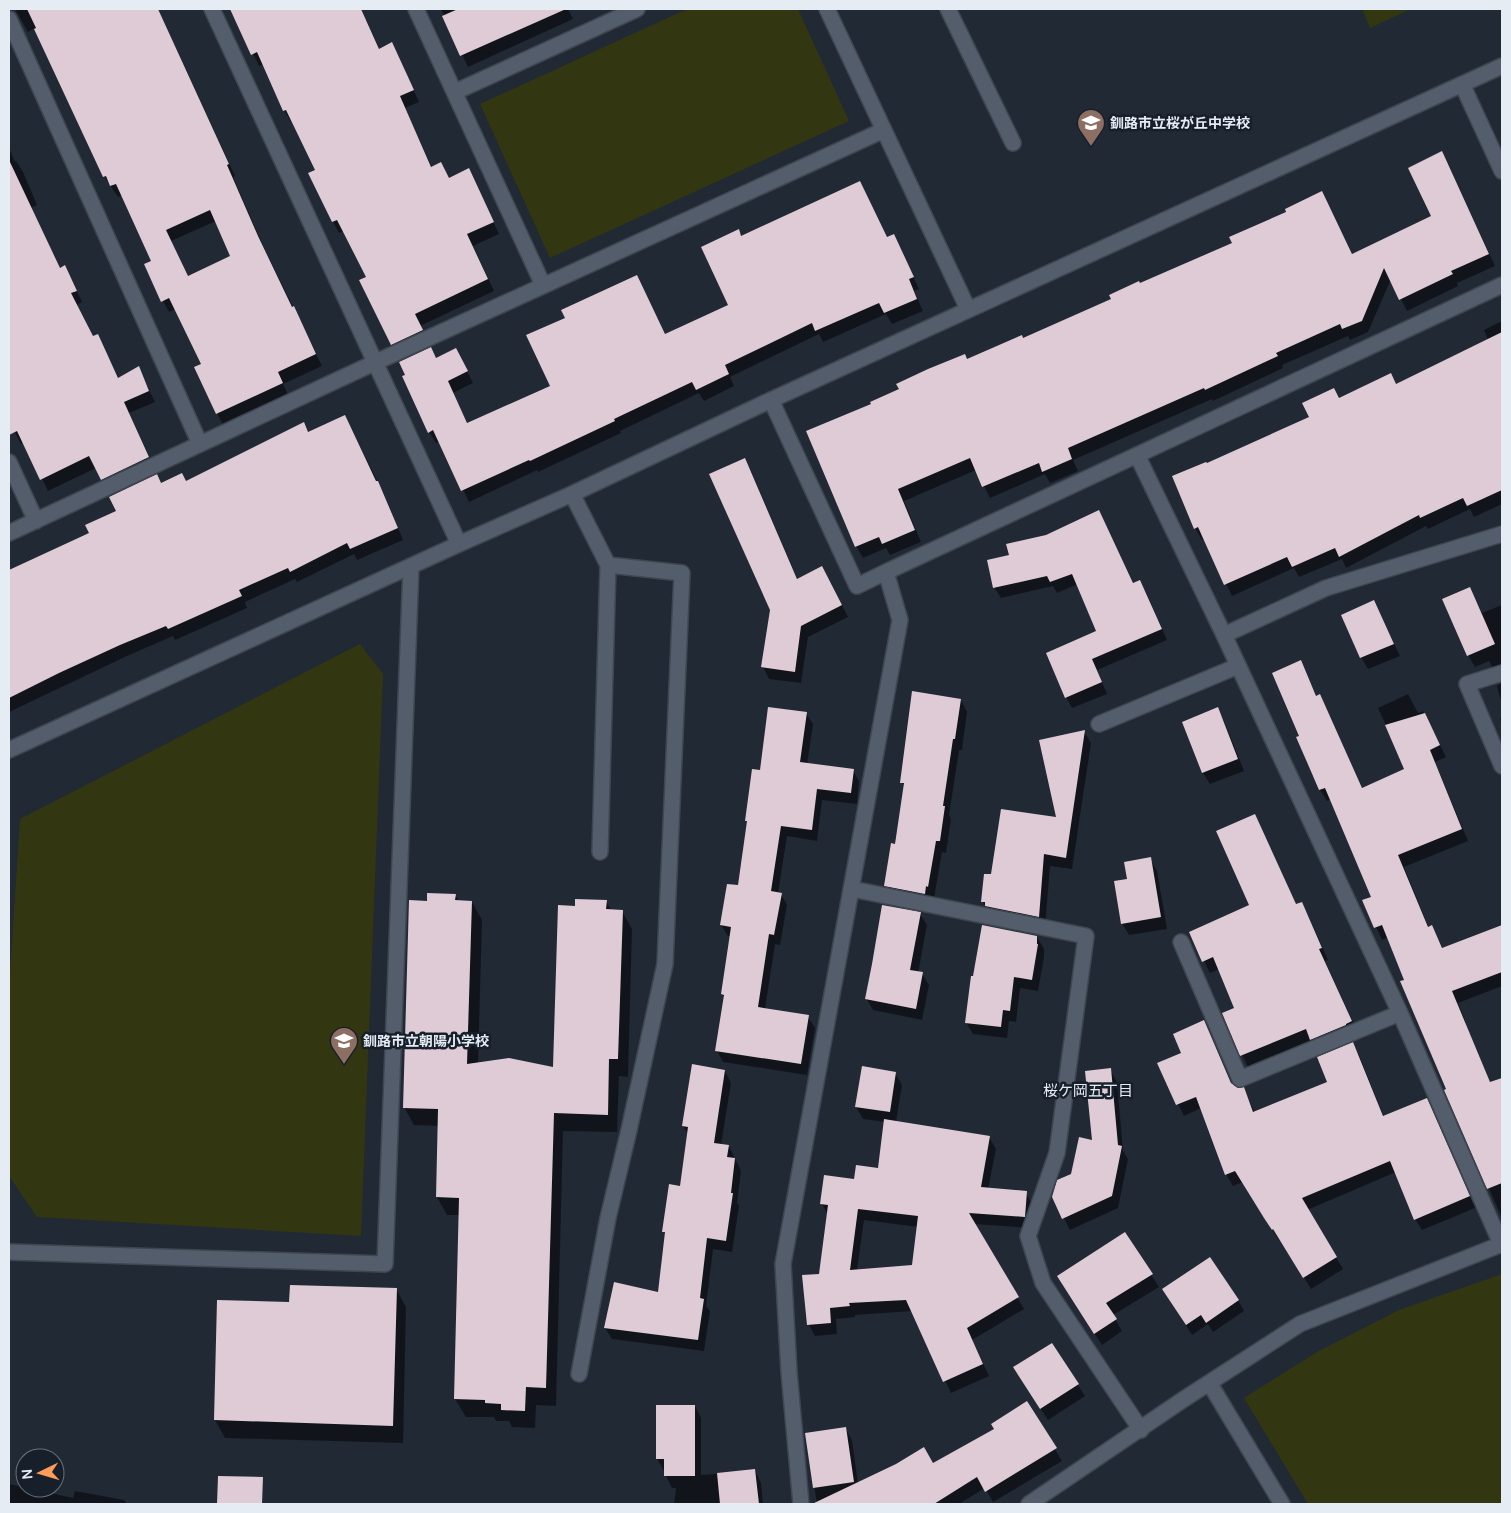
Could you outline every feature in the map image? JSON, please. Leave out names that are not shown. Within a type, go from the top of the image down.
[{"type":"street","points":[[212,9],[458,544]]},
{"type":"street","points":[[416,9],[544,285]]},
{"type":"street","points":[[827,9],[968,309]]},
{"type":"street","points":[[948,9],[1013,143]]},
{"type":"street","points":[[455,92],[629,10]]},
{"type":"street","points":[[9,19],[200,444]]},
{"type":"street","points":[[9,750],[458,544],[572,494],[968,309],[1502,66]]},
{"type":"street","points":[[1462,84],[1502,172]]},
{"type":"street","points":[[9,533],[374,363],[884,130]]},
{"type":"street","points":[[771,400],[857,586],[1502,285]]},
{"type":"street","points":[[1029,1504],[1141,1430],[1184,1399],[1210,1384],[1300,1324],[1502,1244],[1400,1013],[1224,635],[1137,455]]},
{"type":"street","points":[[9,462],[36,521]]},
{"type":"street","points":[[572,494],[608,565],[600,852]]},
{"type":"street","points":[[1224,635],[1326,588],[1502,534]]},
{"type":"street","points":[[579,1374],[608,1218],[629,1130],[664,964],[682,574],[608,565]]},
{"type":"street","points":[[9,1252],[385,1264],[411,566]]},
{"type":"street","points":[[801,1504],[783,1264],[900,620],[886,572]]},
{"type":"street","points":[[1099,724],[1238,666]]},
{"type":"street","points":[[1502,673],[1468,684],[1502,766]]},
{"type":"street","points":[[852,889],[1086,936],[1057,1153],[1028,1236],[1044,1283],[1141,1430]]},
{"type":"street","points":[[1181,942],[1240,1079],[1400,1013]]},
{"type":"street","points":[[1210,1384],[1282,1504]]},
{"type":"green space","points":[[687,9],[798,9],[849,121],[550,258],[480,104]]},
{"type":"green space","points":[[1362,9],[1411,9],[1370,28]]},
{"type":"green space","points":[[360,644],[383,674],[361,1236],[37,1217],[9,1176],[9,988],[20,819]]},
{"type":"green space","points":[[1502,1274],[1502,1504],[1308,1504],[1244,1398],[1317,1352],[1399,1310]]},
{"type":"building","points":[[27,9],[158,9],[229,164],[227,165],[258,236],[316,354],[278,372],[283,383],[216,414],[194,367],[201,364],[169,298],[161,302],[144,264],[151,261],[116,184],[110,186],[106,176],[103,177],[34,29],[36,28]],"holes":[[[210,210],[230,256],[188,276],[166,230]]]},
{"type":"building","points":[[230,9],[361,9],[379,49],[392,42],[414,90],[400,96],[431,167],[441,162],[449,178],[469,168],[494,222],[467,234],[488,279],[415,314],[423,330],[391,345],[359,280],[366,277],[337,220],[332,222],[308,173],[315,170],[286,110],[283,111],[257,52],[251,55]]},
{"type":"building","points":[[458,9],[566,9],[460,56],[442,16]]},
{"type":"building","points":[[1442,151],[1489,254],[1451,271],[1453,274],[1399,300],[1384,268],[1362,321],[1342,329],[1340,324],[1276,353],[1278,356],[1205,390],[1204,388],[1068,448],[1072,459],[1042,472],[1039,463],[982,487],[970,458],[898,489],[915,530],[882,544],[879,537],[855,547],[806,431],[871,404],[870,402],[899,389],[896,384],[928,369],[965,354],[967,359],[1022,335],[1023,338],[1111,299],[1109,295],[1139,281],[1140,283],[1232,243],[1229,237],[1286,212],[1285,209],[1322,191],[1352,254],[1431,216],[1408,168]]},
{"type":"building","points":[[9,160],[60,268],[65,265],[77,291],[71,293],[93,336],[98,334],[118,378],[139,366],[149,391],[124,402],[149,457],[101,480],[89,456],[40,480],[17,431],[9,435]]},
{"type":"building","points":[[860,181],[887,237],[894,234],[914,277],[909,279],[917,299],[884,313],[879,303],[815,331],[812,323],[725,365],[729,374],[696,390],[692,382],[614,419],[615,421],[461,491],[433,430],[428,433],[402,376],[405,375],[399,362],[431,347],[436,358],[456,348],[468,371],[448,381],[467,423],[550,386],[526,335],[565,318],[561,310],[637,275],[665,334],[728,305],[701,247],[739,229],[741,236]]},
{"type":"building","points":[[1502,332],[1502,490],[1467,506],[1463,498],[1420,518],[1419,515],[1339,557],[1335,548],[1292,567],[1287,557],[1224,585],[1198,527],[1194,529],[1172,476],[1207,463],[1309,417],[1302,403],[1334,388],[1339,398],[1391,373],[1396,384]]},
{"type":"building","points":[[345,415],[376,481],[378,481],[398,528],[350,549],[347,543],[290,572],[288,568],[239,590],[242,596],[168,629],[166,626],[120,645],[9,698],[9,570],[89,533],[85,525],[116,511],[109,497],[157,474],[161,483],[182,473],[186,481],[304,422],[308,432]]},
{"type":"building","points":[[745,458],[797,579],[822,566],[842,605],[801,626],[795,672],[761,667],[770,610],[709,474]]},
{"type":"building","points":[[1099,510],[1133,583],[1140,580],[1162,629],[1092,659],[1102,682],[1065,698],[1046,653],[1096,631],[1072,574],[1050,582],[1047,576],[993,588],[987,560],[1009,555],[1006,544],[1046,535]]},
{"type":"building","points":[[1470,587],[1495,644],[1467,656],[1442,599]]},
{"type":"building","points":[[1374,600],[1394,644],[1360,658],[1341,615]]},
{"type":"building","points":[[1301,660],[1316,696],[1320,694],[1362,788],[1404,769],[1385,725],[1425,713],[1440,745],[1430,750],[1462,829],[1398,855],[1428,927],[1432,925],[1442,948],[1502,925],[1502,972],[1452,991],[1490,1082],[1502,1078],[1502,1183],[1487,1189],[1400,981],[1404,980],[1382,925],[1374,928],[1362,900],[1371,897],[1325,788],[1319,790],[1296,737],[1299,736],[1272,673]]},
{"type":"building","points":[[912,691],[961,699],[943,806],[945,806],[940,841],[936,841],[928,887],[926,886],[925,894],[884,886],[891,843],[895,844],[904,783],[900,783]]},
{"type":"building","points":[[768,707],[807,712],[800,762],[854,769],[851,793],[817,789],[812,830],[781,826],[771,891],[782,893],[774,935],[769,934],[758,1007],[809,1015],[801,1064],[715,1051],[724,995],[721,994],[731,927],[720,925],[727,884],[738,885],[752,769],[760,770]]},
{"type":"building","points":[[1218,707],[1238,759],[1202,773],[1182,722]]},
{"type":"building","points":[[1085,730],[1066,858],[1044,854],[1039,917],[985,906],[985,902],[981,902],[984,874],[991,874],[1001,809],[1056,817],[1039,740]]},
{"type":"building","points":[[1255,814],[1296,904],[1302,902],[1322,948],[1319,949],[1352,1021],[1310,1040],[1306,1029],[1240,1056],[1222,1013],[1234,1008],[1213,957],[1202,962],[1189,932],[1249,905],[1216,831]]},
{"type":"building","points":[[1151,857],[1161,917],[1121,924],[1114,881],[1127,879],[1124,862]]},
{"type":"building","points":[[427,893],[456,894],[455,900],[472,901],[467,1064],[509,1058],[553,1067],[558,905],[575,906],[575,899],[607,900],[606,909],[623,910],[618,1059],[609,1059],[608,1115],[554,1113],[546,1388],[526,1387],[525,1411],[501,1410],[501,1404],[485,1403],[485,1400],[454,1399],[459,1198],[436,1197],[438,1109],[403,1108],[409,900],[427,901]]},
{"type":"building","points":[[882,905],[921,912],[910,970],[923,972],[916,1009],[865,999]]},
{"type":"building","points":[[982,925],[1037,936],[1038,944],[1032,980],[1014,977],[1010,1011],[1003,1010],[1001,1027],[965,1023],[971,976],[973,976]]},
{"type":"building","points":[[1204,1020],[1231,1083],[1238,1088],[1244,1087],[1253,1112],[1327,1082],[1317,1057],[1353,1042],[1383,1116],[1427,1098],[1470,1196],[1414,1220],[1390,1161],[1302,1198],[1337,1257],[1303,1278],[1235,1171],[1225,1175],[1196,1097],[1176,1105],[1157,1063],[1181,1053],[1173,1034]]},
{"type":"building","points":[[692,1064],[725,1070],[714,1143],[729,1145],[727,1157],[735,1158],[731,1193],[733,1193],[726,1241],[707,1238],[700,1298],[704,1299],[698,1340],[604,1328],[614,1282],[658,1292],[665,1232],[662,1232],[669,1184],[680,1186],[688,1127],[682,1126]]},
{"type":"building","points":[[862,1066],[896,1072],[890,1112],[855,1107]]},
{"type":"building","points":[[1111,1068],[1118,1145],[1122,1146],[1112,1196],[1062,1219],[1052,1197],[1057,1180],[1071,1174],[1079,1137],[1092,1140],[1085,1071]]},
{"type":"building","points":[[884,1119],[990,1136],[981,1187],[1027,1191],[1025,1217],[969,1213],[1019,1297],[967,1328],[983,1364],[943,1382],[906,1300],[849,1303],[850,1306],[830,1308],[831,1323],[807,1325],[802,1275],[819,1274],[828,1205],[820,1204],[824,1175],[854,1179],[856,1165],[878,1168]],"holes":[[[858,1209],[918,1216],[912,1265],[850,1270]]]},
{"type":"building","points":[[1125,1232],[1153,1274],[1106,1303],[1117,1319],[1094,1334],[1057,1276]]},
{"type":"building","points":[[1210,1257],[1239,1300],[1206,1323],[1201,1315],[1186,1325],[1162,1289]]},
{"type":"building","points":[[290,1285],[397,1288],[393,1426],[214,1420],[217,1300],[289,1302]]},
{"type":"building","points":[[1052,1343],[1079,1384],[1040,1409],[1013,1367]]},
{"type":"building","points":[[1027,1401],[1057,1448],[985,1492],[977,1477],[934,1504],[812,1504],[896,1464],[924,1447],[933,1463],[994,1429],[991,1424]]},
{"type":"building","points":[[656,1405],[695,1405],[695,1476],[664,1476],[664,1459],[656,1459]]},
{"type":"building","points":[[846,1427],[854,1482],[813,1488],[805,1433]]},
{"type":"building","points":[[755,1469],[759,1504],[720,1504],[717,1473]]},
{"type":"building","points":[[218,1476],[263,1477],[262,1504],[217,1504]]},
{"type":"place","name":"釧路市立桜が丘中学校","points":[[1091,147]]},
{"type":"place","name":"釧路市立朝陽小学校","points":[[344,1065]]},
{"type":"district","name":"桜ケ岡五丁目","points":[[1088,1091]]}]
